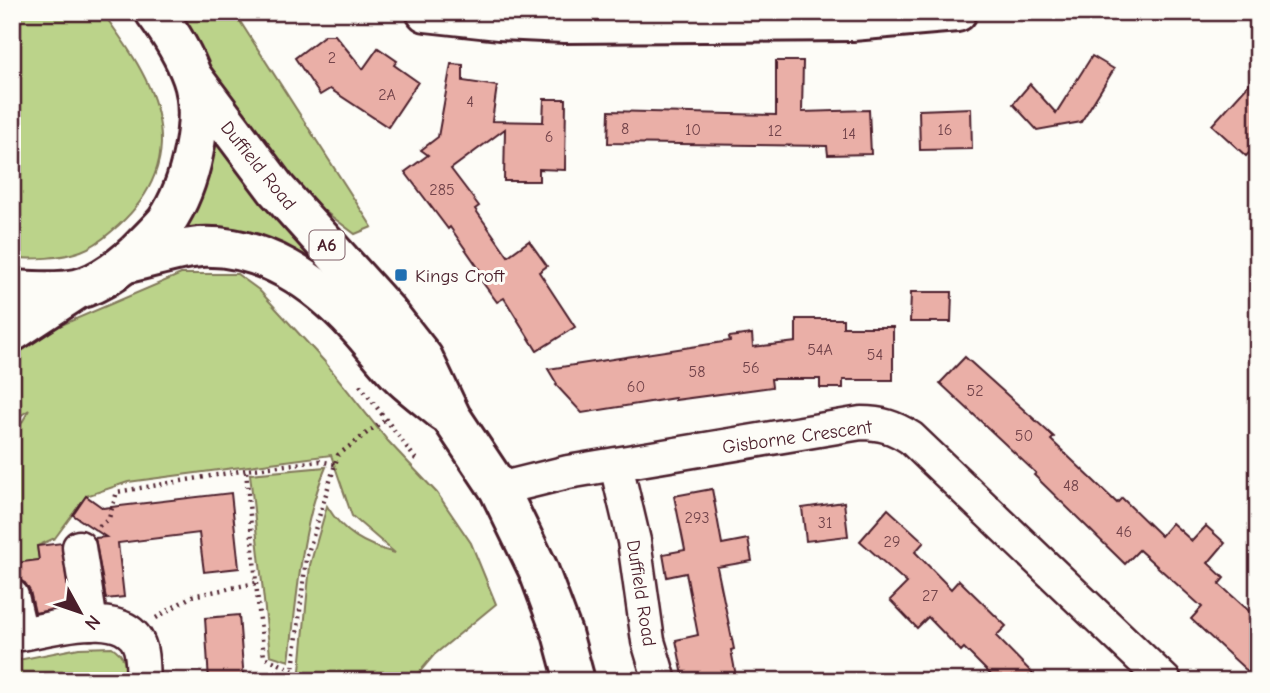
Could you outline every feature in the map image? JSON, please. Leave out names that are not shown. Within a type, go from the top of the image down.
[{"type":"main road","points":[[426,12],[499,20],[565,23],[852,21],[957,12]]},
{"type":"main road","name":"A6","points":[[12,290],[78,289],[127,263],[166,222],[179,197],[198,135],[198,111],[193,78],[156,13]]},
{"type":"main road","name":"Duffield Road","points":[[193,78],[226,126],[277,190],[387,312],[423,358],[452,418],[499,489],[538,569],[562,633],[575,681]]},
{"type":"main road","name":"Duffield Road","points":[[127,263],[198,247],[255,254],[282,266],[309,281],[331,300],[403,378],[452,418]]},
{"type":"main road","points":[[12,332],[78,289]]},
{"type":"street","name":"Gisborne Crescent","points":[[499,489],[568,472],[861,423],[882,423],[911,438],[1165,681]]},
{"type":"street","name":"Duffield Road","points":[[616,465],[634,541],[648,641],[660,681]]},
{"type":"street","points":[[79,547],[91,623]]},
{"type":"street","points":[[12,596],[21,635],[91,623],[116,624],[131,633],[141,650],[143,681]]},
{"type":"path","points":[[356,380],[418,463]]},
{"type":"path","points":[[293,681],[306,559],[338,455],[384,420]]},
{"type":"path","points":[[79,547],[87,535],[110,518],[117,492],[246,470],[319,461],[335,464]]},
{"type":"path","points":[[246,470],[264,657],[293,670]]},
{"type":"path","points":[[131,633],[192,596],[256,583]]},
{"type":"green space","points":[[12,12],[102,12],[137,63],[156,105],[161,137],[157,168],[152,182],[135,208],[109,234],[73,254],[47,258],[12,258]]},
{"type":"green space","points":[[176,12],[234,12],[372,227],[355,234],[298,191],[218,88]]},
{"type":"green space","points":[[219,142],[340,286],[175,237],[208,146]]},
{"type":"green space","points":[[181,274],[237,274],[259,290],[324,361],[388,441],[437,493],[471,543],[496,604],[434,655],[412,681],[299,681],[310,565],[327,506],[340,524],[356,537],[395,553],[352,516],[331,455],[128,482],[86,496],[55,538],[37,546],[39,560],[12,564],[12,440],[29,410],[14,420],[12,425],[12,353],[24,341]]},
{"type":"green space","points":[[326,467],[305,538],[289,661],[270,655],[250,474]]},
{"type":"green space","points":[[112,647],[122,657],[128,681],[112,681],[111,672],[12,681],[13,661],[79,648]]},
{"type":"building","points":[[325,35],[335,35],[363,69],[378,48],[397,61],[394,65],[418,82],[388,127],[330,89],[320,95],[295,58]]},
{"type":"building","points":[[1092,56],[1114,69],[1081,122],[1037,130],[1013,104],[1030,84],[1056,113]]},
{"type":"building","points":[[776,61],[803,61],[802,112],[869,110],[871,154],[828,155],[827,146],[608,143],[609,111],[776,115]]},
{"type":"building","points":[[451,64],[463,65],[463,81],[497,86],[492,121],[543,122],[544,99],[566,99],[565,170],[539,169],[539,181],[504,181],[505,129],[451,169],[479,206],[475,209],[508,256],[529,241],[547,266],[539,272],[575,327],[537,351],[504,298],[497,302],[480,279],[484,276],[450,227],[448,229],[405,172],[428,155],[421,150],[438,137]]},
{"type":"building","points":[[1258,74],[1258,144],[1246,156],[1212,125]]},
{"type":"building","points":[[971,108],[972,149],[920,150],[919,110]]},
{"type":"building","points":[[911,292],[952,292],[951,322],[910,322]]},
{"type":"building","points":[[796,319],[843,319],[843,327],[893,327],[893,380],[843,380],[843,388],[820,388],[820,379],[771,379],[772,387],[675,398],[582,413],[556,385],[548,369],[730,341],[729,337],[752,334],[753,347],[796,342]]},
{"type":"building","points":[[965,357],[1054,437],[1051,440],[1117,503],[1122,498],[1161,536],[1172,523],[1192,541],[1206,526],[1225,543],[1208,563],[1224,578],[1219,584],[1258,619],[1258,681],[1191,619],[1202,607],[1139,550],[1125,564],[1034,475],[1036,473],[940,383]]},
{"type":"building","points":[[712,489],[722,544],[748,539],[752,561],[717,567],[734,649],[731,650],[737,681],[684,681],[676,640],[698,635],[686,573],[667,577],[663,554],[685,550],[674,496]]},
{"type":"building","points":[[231,493],[239,568],[204,572],[199,533],[118,543],[124,597],[106,599],[95,538],[106,537],[73,515],[86,496],[103,508]]},
{"type":"building","points":[[844,502],[848,536],[806,541],[802,508]]},
{"type":"building","points":[[888,509],[924,542],[915,552],[951,589],[959,580],[1006,626],[996,636],[1040,681],[997,681],[964,648],[961,651],[928,617],[917,628],[890,600],[907,583],[860,541]]},
{"type":"building","points":[[62,543],[70,606],[35,613],[30,591],[25,583],[17,579],[15,563],[39,560],[37,546]]},
{"type":"building","points":[[239,615],[244,681],[209,681],[205,618]]},
{"type":"place","name":"Kings Croft","points":[[401,275]]}]
